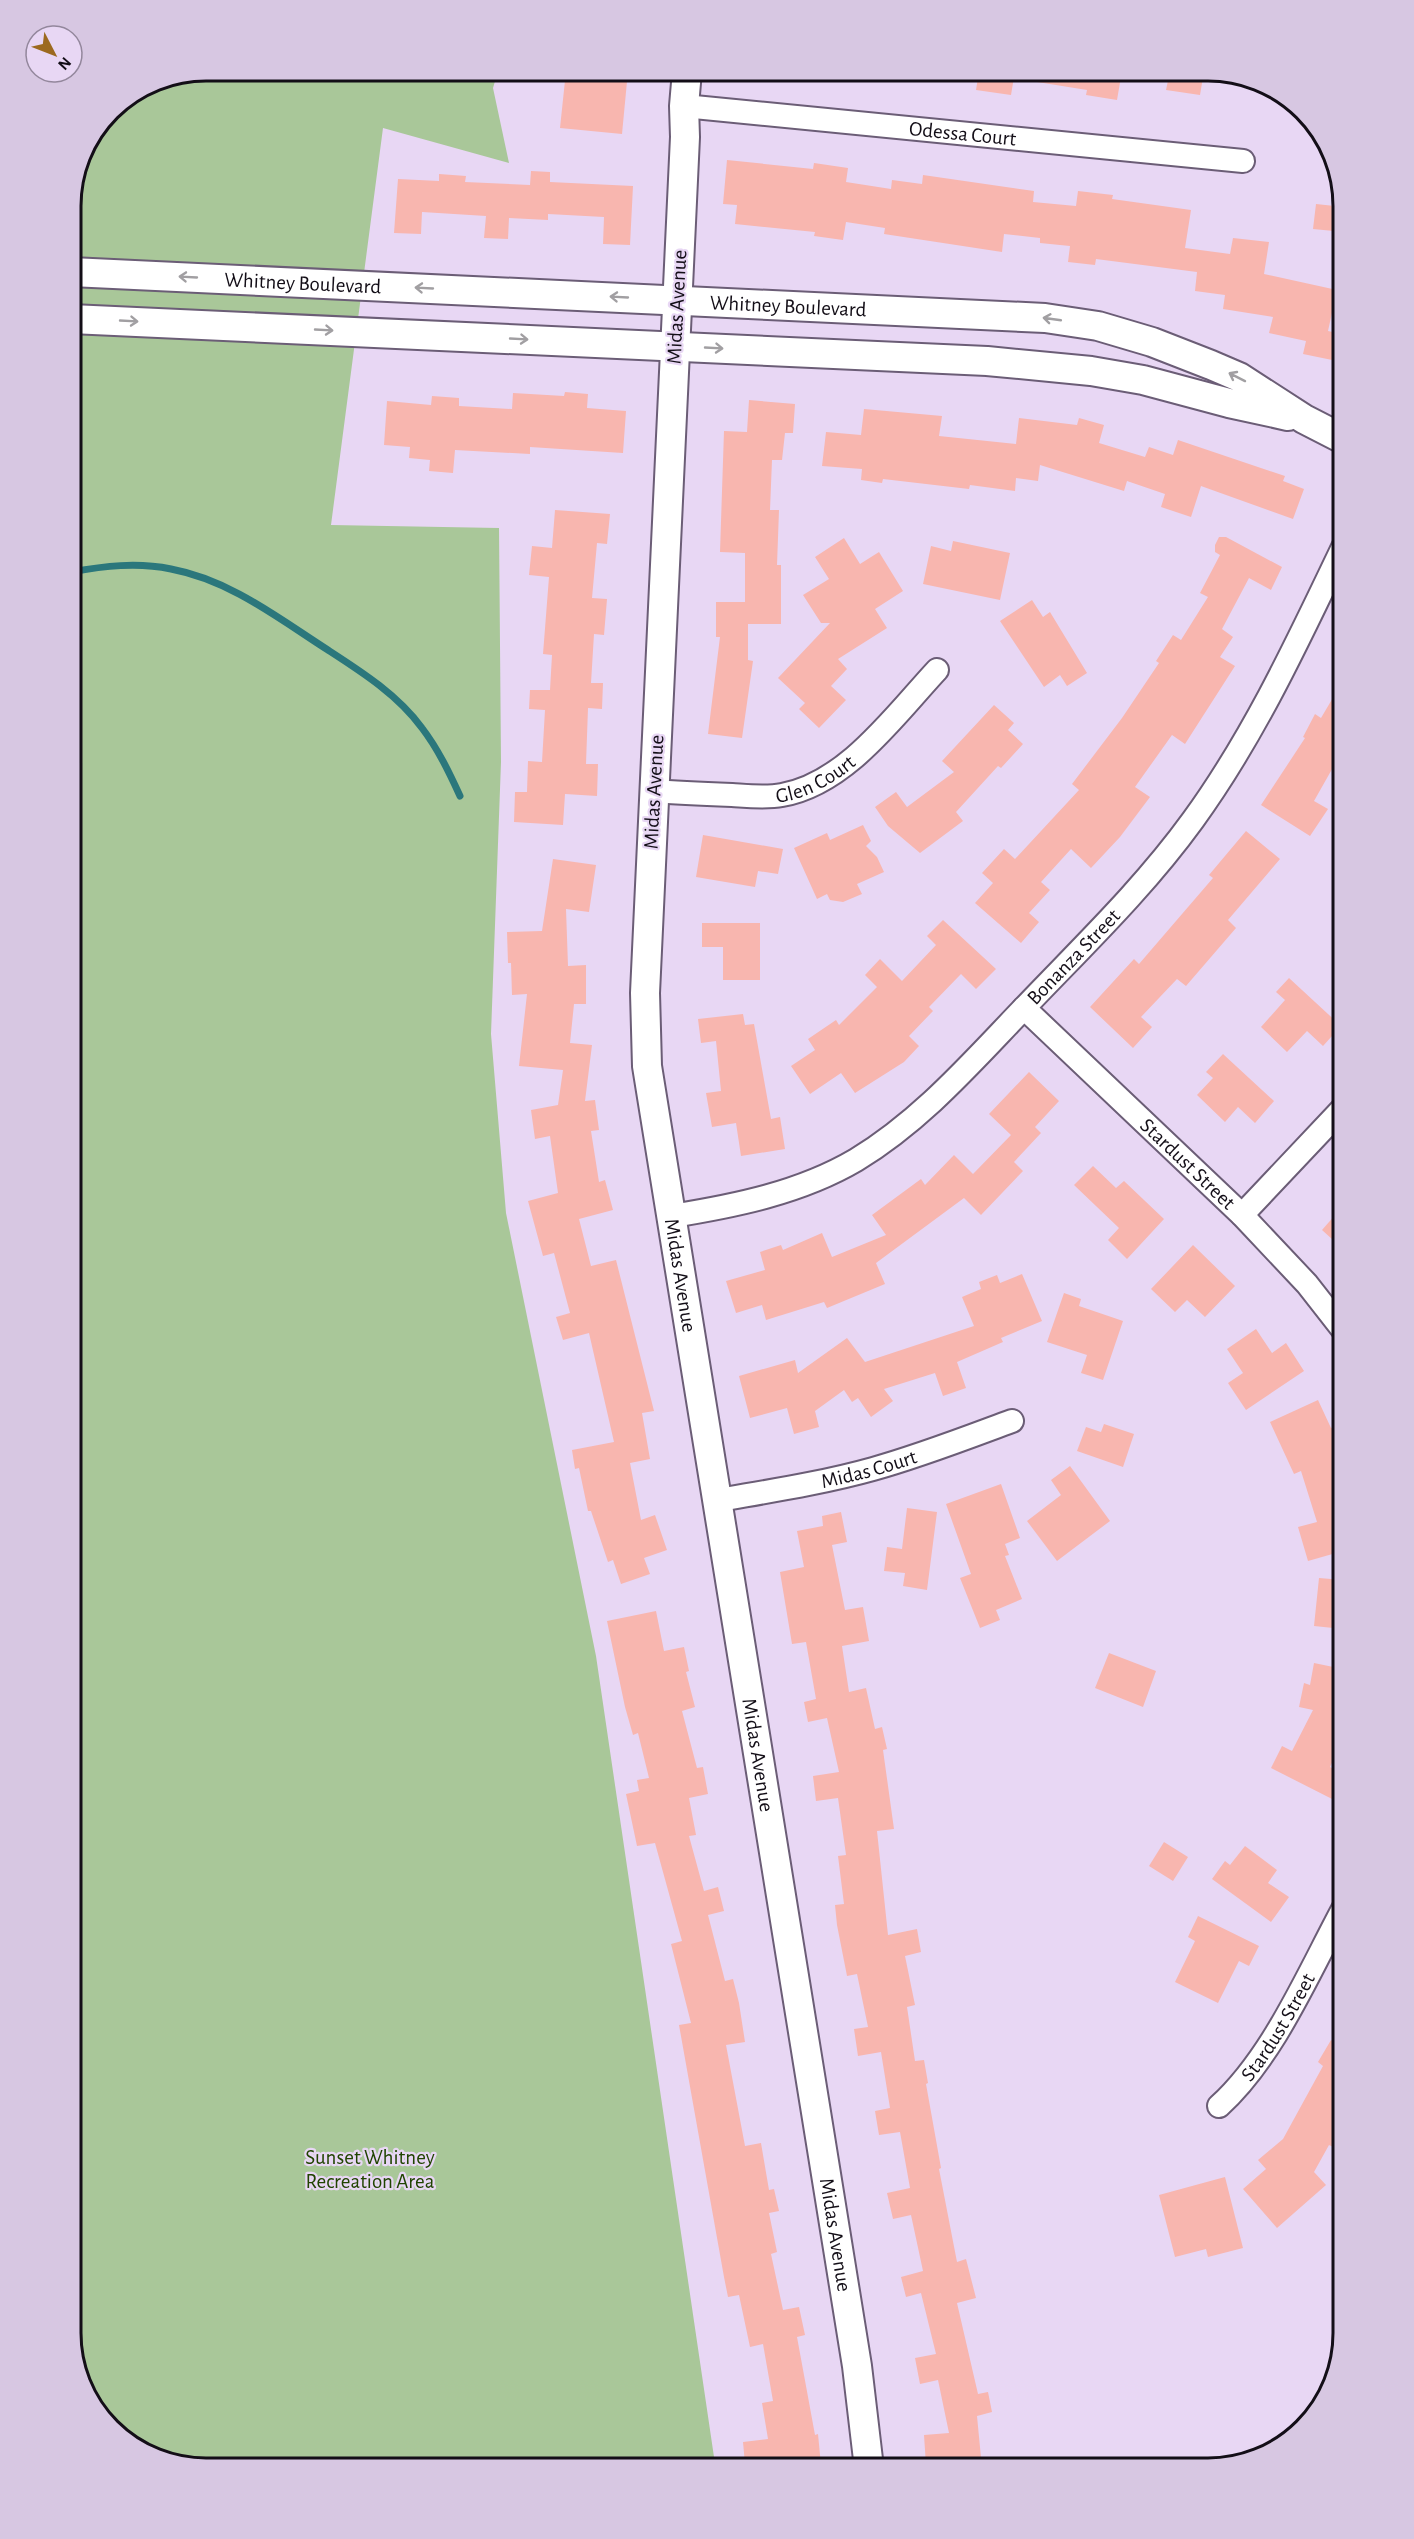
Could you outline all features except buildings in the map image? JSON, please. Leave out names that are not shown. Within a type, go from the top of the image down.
[{"type":"street","name":"Midas Avenue","points":[[686,81],[678,299],[653,791],[645,993],[647,1066],[719,1500],[857,2366],[868,2458]]},
{"type":"street","name":"Odessa Court","points":[[684,106],[1243,161]]},
{"type":"street","name":"Whitney Boulevard","points":[[81,272],[1045,318],[1098,326],[1152,342],[1239,377],[1304,419],[1333,434]]},
{"type":"street","name":"Whitney Boulevard","points":[[81,319],[987,360],[1091,371],[1143,380],[1230,403],[1304,419]]},
{"type":"street","name":"Bonanza Street","points":[[672,1216],[745,1203],[803,1184],[853,1161],[894,1135],[953,1084],[1110,919],[1154,870],[1193,820],[1268,700],[1333,569]]},
{"type":"street","name":"Glen Court","points":[[653,791],[763,796],[781,795],[806,788],[832,774],[855,757],[937,670]]},
{"type":"street","name":"Stardust Street","points":[[1024,1008],[1242,1215],[1307,1284],[1333,1316]]},
{"type":"street","points":[[1242,1215],[1333,1120]]},
{"type":"street","name":"Midas Court","points":[[719,1500],[872,1469],[939,1449],[1012,1421]]},
{"type":"street","name":"Stardust Street","points":[[1218,2106],[1236,2090],[1267,2050],[1333,1930]]},
{"type":"green space","name":"Sunset Whitney Recreation Area","points":[[198,81],[495,81],[493,88],[509,163],[383,128],[331,525],[499,528],[501,762],[491,1034],[506,1213],[596,1656],[714,2457],[198,2458],[182,2456],[151,2445],[130,2432],[118,2421],[98,2395],[83,2357],[81,2341],[81,198],[83,182],[91,158],[107,130],[137,102],[158,91],[182,83]]},
{"type":"waterway","points":[[81,570],[121,566],[171,569],[213,582],[272,613],[354,667],[402,705],[433,744],[460,796]]}]
